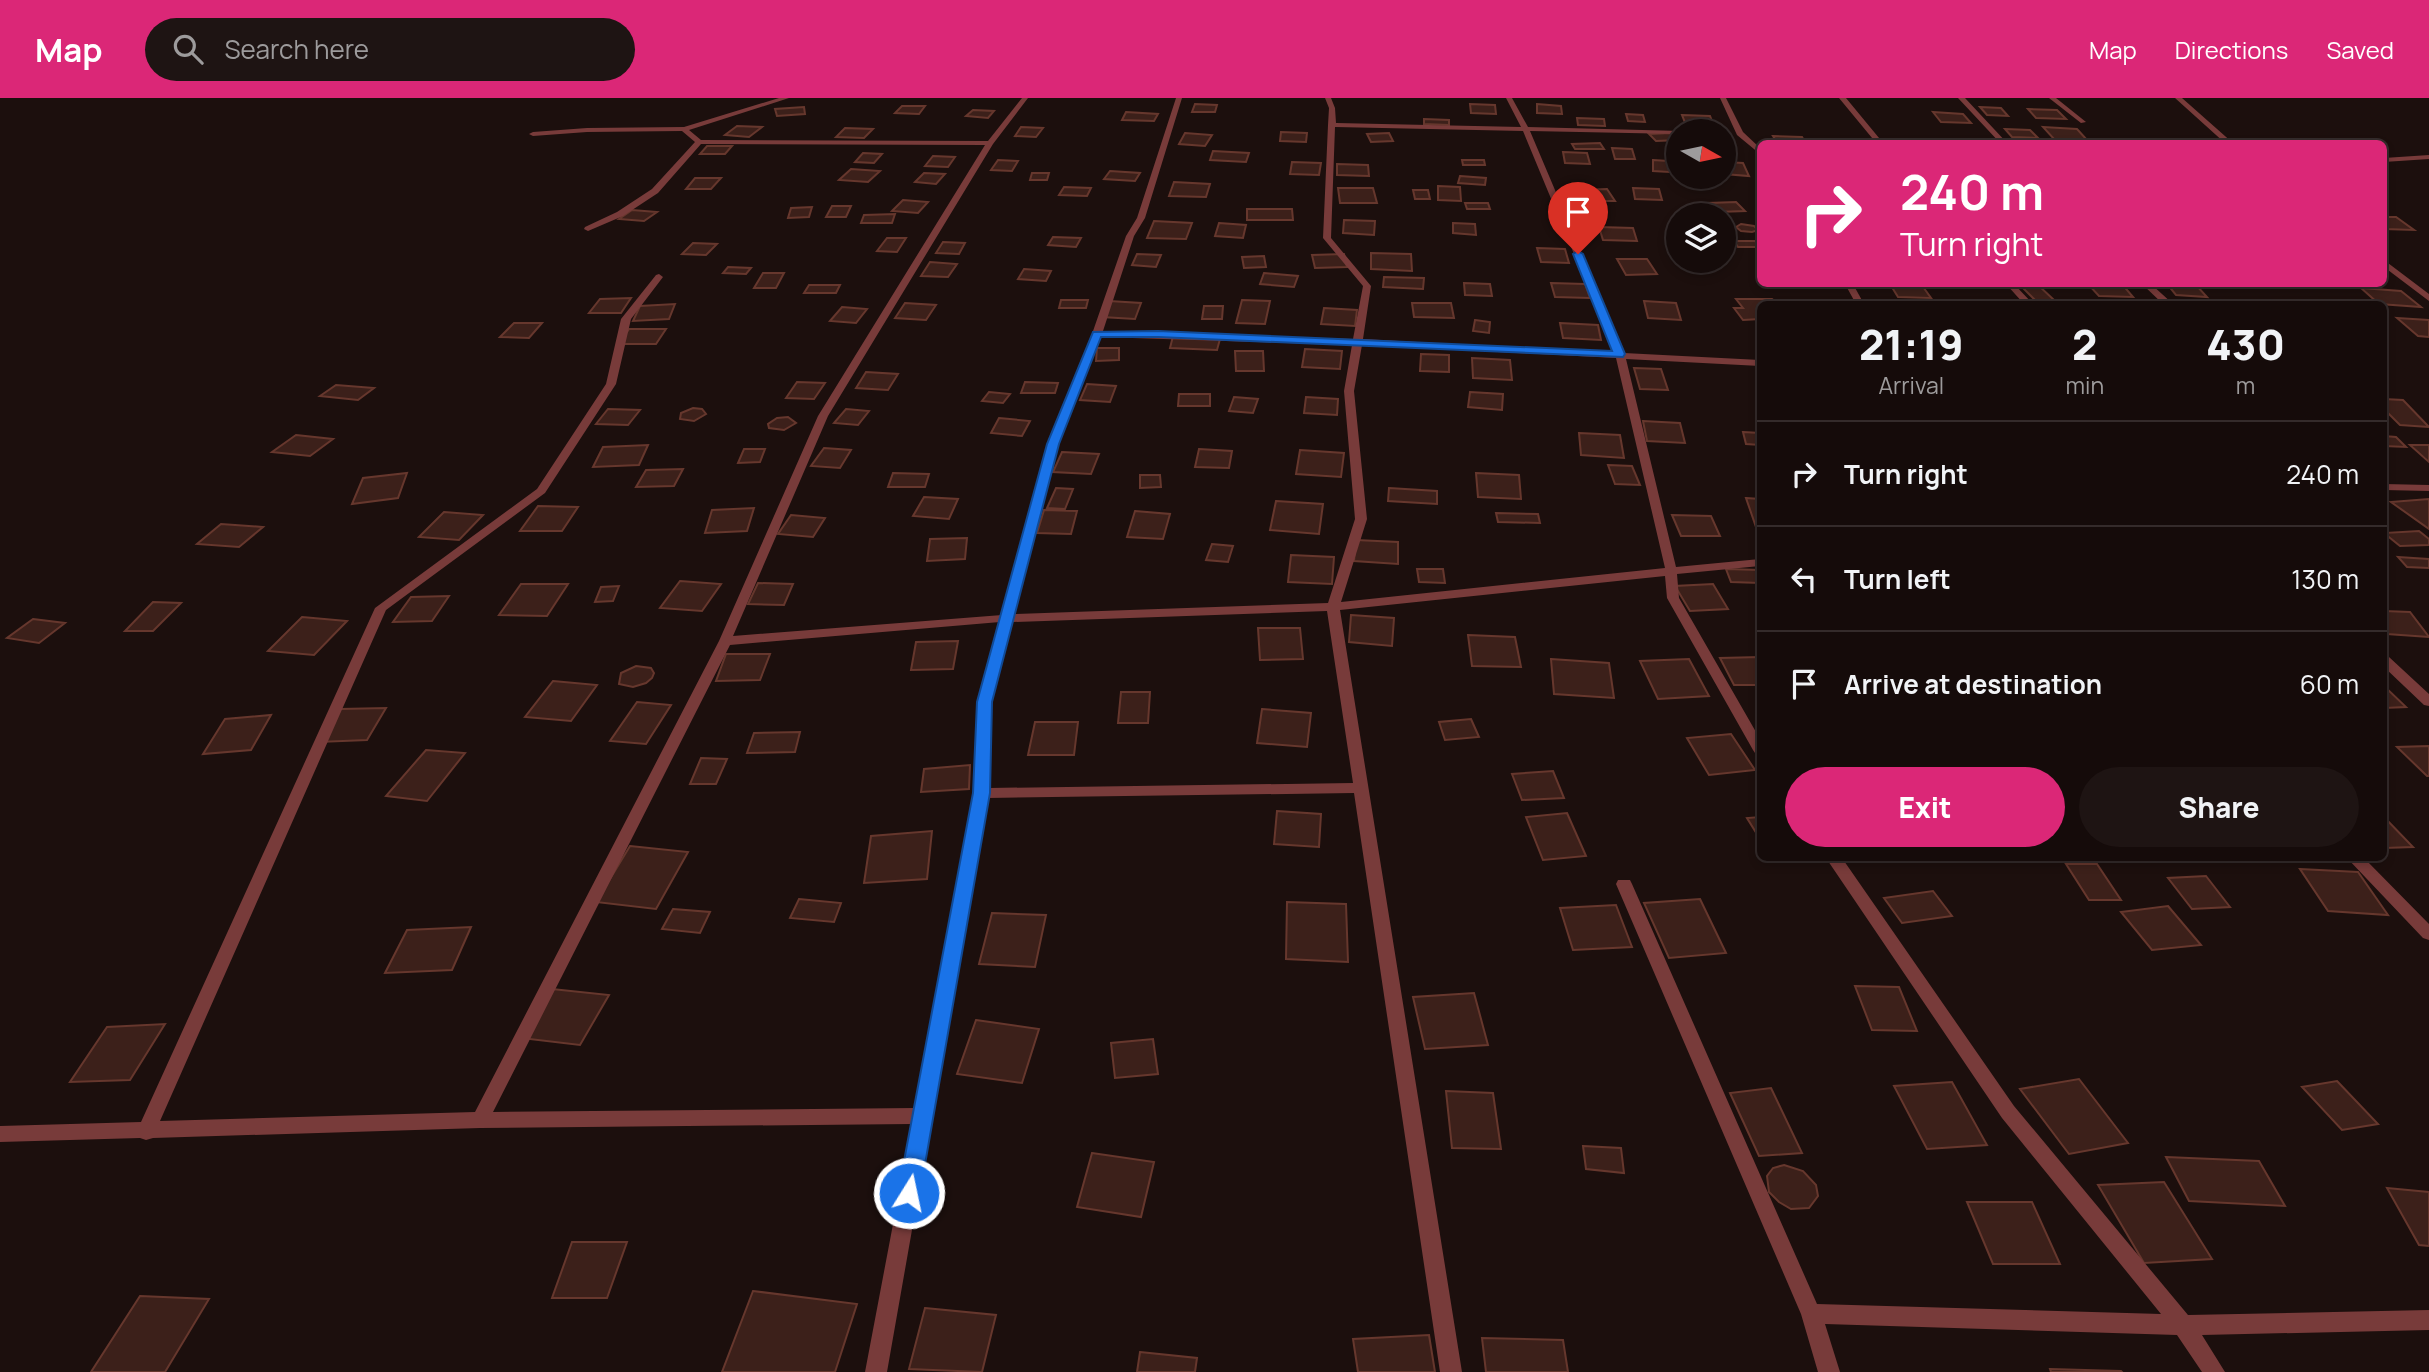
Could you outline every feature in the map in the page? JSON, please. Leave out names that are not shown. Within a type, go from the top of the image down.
[{"type":"street","points":[[533,134],[587,130],[684,129],[786,98]]},
{"type":"street","points":[[480,1120],[725,640],[823,416],[990,143],[1024,98]]},
{"type":"street","points":[[876,1372],[982,793],[985,702],[1053,444],[1097,334],[1129,236],[1141,218],[1179,98]]},
{"type":"street","points":[[1328,98],[1332,108],[1332,125],[1327,238],[1367,286],[1349,391],[1361,519],[1333,607],[1451,1372]]},
{"type":"street","points":[[1509,98],[1526,130],[1619,354],[1671,570],[1673,598],[1757,745]]},
{"type":"street","points":[[1723,98],[1736,133],[1757,150]]},
{"type":"street","points":[[1842,98],[1878,140]]},
{"type":"street","points":[[1961,98],[2001,140]]},
{"type":"street","points":[[2052,98],[2084,122]]},
{"type":"street","points":[[2178,98],[2226,140]]},
{"type":"street","points":[[1332,125],[1666,132]]},
{"type":"street","points":[[684,129],[699,142],[990,143]]},
{"type":"street","points":[[588,229],[620,214],[655,191],[699,142]]},
{"type":"street","points":[[2387,160],[2429,157]]},
{"type":"street","points":[[2387,266],[2429,298]]},
{"type":"street","points":[[2387,276],[2400,277]]},
{"type":"street","points":[[146,1132],[381,608],[541,491],[611,384],[626,319],[659,277]]},
{"type":"street","points":[[2013,287],[2026,301]]},
{"type":"street","points":[[2149,287],[2165,301]]},
{"type":"street","points":[[1097,334],[1357,342],[1757,363]]},
{"type":"street","points":[[2387,487],[2429,488]]},
{"type":"street","points":[[725,640],[1006,618],[1333,607],[1757,562]]},
{"type":"street","points":[[2387,663],[2429,702]]},
{"type":"street","points":[[982,793],[1359,788]]},
{"type":"street","points":[[1836,861],[2008,1112],[2183,1325],[2214,1372]]},
{"type":"street","points":[[2358,861],[2429,934]]},
{"type":"street","points":[[1624,884],[1811,1314],[1829,1372]]},
{"type":"street","points":[[0,1134],[146,1132],[480,1120],[922,1116]]},
{"type":"street","points":[[1811,1314],[2183,1325],[2429,1320]]},
{"type":"building","points":[[1195,104],[1217,105],[1215,112],[1192,112]]},
{"type":"building","points":[[1470,104],[1495,105],[1496,114],[1471,113]]},
{"type":"building","points":[[1537,104],[1561,106],[1562,114],[1537,113]]},
{"type":"building","points":[[902,106],[925,106],[919,114],[895,113]]},
{"type":"building","points":[[804,107],[805,114],[777,116],[775,109]]},
{"type":"building","points":[[1980,107],[2001,108],[2008,116],[1987,115]]},
{"type":"building","points":[[2028,109],[2057,110],[2066,119],[2036,118]]},
{"type":"building","points":[[973,110],[994,111],[988,118],[966,116]]},
{"type":"building","points":[[1126,112],[1158,114],[1154,121],[1122,120]]},
{"type":"building","points":[[1933,112],[1963,114],[1971,123],[1941,122]]},
{"type":"building","points":[[1626,114],[1643,115],[1645,122],[1628,121]]},
{"type":"building","points":[[1682,115],[1710,116],[1711,119],[1684,119]]},
{"type":"building","points":[[1577,118],[1604,119],[1605,126],[1578,125]]},
{"type":"building","points":[[1424,119],[1449,120],[1449,125],[1424,124]]},
{"type":"building","points":[[737,126],[762,127],[749,137],[725,135]]},
{"type":"building","points":[[1021,127],[1043,128],[1036,137],[1015,136]]},
{"type":"building","points":[[2043,127],[2077,129],[2087,140],[2054,139]]},
{"type":"building","points":[[845,128],[873,129],[864,138],[836,137]]},
{"type":"building","points":[[2005,129],[2030,130],[2038,138],[2012,137]]},
{"type":"building","points":[[1281,132],[1307,133],[1306,142],[1280,141]]},
{"type":"building","points":[[1185,133],[1212,135],[1205,146],[1179,144]]},
{"type":"building","points":[[1389,133],[1393,141],[1371,142],[1367,134]]},
{"type":"building","points":[[1666,133],[1666,141],[1656,141],[1649,134]]},
{"type":"building","points":[[1773,136],[1802,137],[1804,140],[1776,140]]},
{"type":"building","points":[[1600,143],[1604,149],[1575,149],[1572,144]]},
{"type":"building","points":[[707,146],[732,146],[725,154],[700,154]]},
{"type":"building","points":[[1612,148],[1632,149],[1635,159],[1615,159]]},
{"type":"building","points":[[1213,151],[1249,153],[1246,162],[1210,160]]},
{"type":"building","points":[[1563,152],[1587,153],[1590,164],[1565,163]]},
{"type":"building","points":[[863,153],[882,154],[874,163],[855,162]]},
{"type":"building","points":[[933,156],[955,157],[948,167],[925,166]]},
{"type":"building","points":[[998,160],[1018,161],[1012,171],[991,170]]},
{"type":"building","points":[[1462,160],[1484,160],[1485,165],[1463,165]]},
{"type":"building","points":[[1653,160],[1666,161],[1666,172],[1653,171]]},
{"type":"building","points":[[1292,162],[1321,163],[1319,175],[1290,174]]},
{"type":"building","points":[[1736,163],[1743,163],[1749,176],[1736,175]]},
{"type":"building","points":[[1337,164],[1368,165],[1369,176],[1337,175]]},
{"type":"building","points":[[851,169],[880,171],[868,182],[839,180]]},
{"type":"building","points":[[1110,171],[1140,173],[1135,181],[1104,179]]},
{"type":"building","points":[[924,173],[945,174],[936,184],[915,182]]},
{"type":"building","points":[[1032,173],[1049,173],[1047,180],[1030,180]]},
{"type":"building","points":[[1460,176],[1486,178],[1485,185],[1458,183]]},
{"type":"building","points":[[695,178],[721,178],[711,189],[686,189]]},
{"type":"building","points":[[1174,182],[1210,184],[1206,197],[1169,196]]},
{"type":"building","points":[[1438,186],[1460,187],[1461,201],[1438,200]]},
{"type":"building","points":[[1064,187],[1091,188],[1087,196],[1059,195]]},
{"type":"building","points":[[1338,188],[1373,188],[1377,203],[1340,203]]},
{"type":"building","points":[[1633,188],[1659,189],[1662,200],[1635,199]]},
{"type":"building","points":[[1607,189],[1615,201],[1587,201],[1580,190]]},
{"type":"building","points":[[1413,190],[1428,190],[1430,199],[1415,199]]},
{"type":"building","points":[[903,200],[928,202],[918,213],[892,211]]},
{"type":"building","points":[[1736,202],[1745,211],[1736,211],[1736,203],[1709,203]]},
{"type":"building","points":[[1465,203],[1488,203],[1490,209],[1467,209]]},
{"type":"building","points":[[832,206],[851,206],[846,217],[826,217]]},
{"type":"building","points":[[812,207],[809,217],[788,218],[791,208]]},
{"type":"building","points":[[1247,209],[1292,209],[1293,220],[1247,220]]},
{"type":"building","points":[[632,210],[657,212],[644,221],[619,219]]},
{"type":"building","points":[[895,214],[892,223],[861,223],[864,215]]},
{"type":"building","points":[[2387,217],[2396,217],[2414,230],[2387,229]]},
{"type":"building","points":[[1344,220],[1375,221],[1374,235],[1343,233]]},
{"type":"building","points":[[1154,221],[1192,223],[1186,239],[1147,238]]},
{"type":"building","points":[[1219,223],[1246,225],[1243,238],[1215,236]]},
{"type":"building","points":[[1453,223],[1475,224],[1476,235],[1453,233]]},
{"type":"building","points":[[1741,224],[1757,229],[1752,232],[1741,231],[1736,227]]},
{"type":"building","points":[[1599,227],[1633,228],[1637,241],[1603,240]]},
{"type":"building","points":[[1053,237],[1081,238],[1076,247],[1048,245]]},
{"type":"building","points":[[887,238],[906,238],[897,252],[877,251]]},
{"type":"building","points":[[1736,241],[1755,241],[1757,247],[1738,247]]},
{"type":"building","points":[[943,242],[965,243],[959,254],[936,253]]},
{"type":"building","points":[[693,243],[717,244],[706,255],[682,254]]},
{"type":"building","points":[[1537,248],[1565,249],[1569,263],[1541,262]]},
{"type":"building","points":[[1371,253],[1411,254],[1412,271],[1371,269]]},
{"type":"building","points":[[1137,254],[1161,255],[1156,267],[1132,265]]},
{"type":"building","points":[[1344,254],[1347,267],[1315,268],[1312,255]]},
{"type":"building","points":[[1264,256],[1266,267],[1244,268],[1242,257]]},
{"type":"building","points":[[1617,259],[1647,259],[1657,274],[1626,275]]},
{"type":"building","points":[[930,262],[957,264],[948,277],[921,276]]},
{"type":"building","points":[[728,267],[751,268],[746,274],[723,273]]},
{"type":"building","points":[[1024,269],[1051,271],[1046,281],[1018,279]]},
{"type":"building","points":[[763,273],[784,273],[776,288],[754,288]]},
{"type":"building","points":[[1264,273],[1298,276],[1294,287],[1260,284]]},
{"type":"building","points":[[1384,277],[1424,278],[1423,289],[1383,287]]},
{"type":"building","points":[[1464,283],[1490,284],[1492,296],[1465,295]]},
{"type":"building","points":[[1551,283],[1585,284],[1590,298],[1555,297]]},
{"type":"building","points":[[809,285],[840,285],[836,293],[804,293]]},
{"type":"building","points":[[1892,287],[1923,287],[1931,298],[1898,297]]},
{"type":"building","points":[[2022,287],[2040,287],[2054,300],[2035,300]]},
{"type":"building","points":[[2091,287],[2125,287],[2133,297],[2099,296]]},
{"type":"building","points":[[2169,287],[2198,287],[2207,297],[2176,295]]},
{"type":"building","points":[[2361,288],[2401,291],[2421,307],[2387,305],[2387,301],[2376,301]]},
{"type":"building","points":[[631,298],[621,313],[589,313],[600,299]]},
{"type":"building","points":[[1736,299],[1774,301],[1757,301],[1757,319],[1743,320],[1734,308],[1743,308]]},
{"type":"building","points":[[1061,300],[1088,300],[1086,308],[1059,308]]},
{"type":"building","points":[[1242,300],[1270,301],[1265,324],[1236,323]]},
{"type":"building","points":[[1109,301],[1141,303],[1135,319],[1102,317]]},
{"type":"building","points":[[1644,301],[1676,303],[1681,320],[1648,318]]},
{"type":"building","points":[[905,303],[936,305],[926,320],[895,318]]},
{"type":"building","points":[[1412,303],[1451,303],[1454,318],[1414,317]]},
{"type":"building","points":[[675,304],[669,319],[633,321],[640,306]]},
{"type":"building","points":[[1204,306],[1223,306],[1222,319],[1202,319]]},
{"type":"building","points":[[842,307],[867,309],[856,323],[830,321]]},
{"type":"building","points":[[1324,308],[1357,310],[1355,326],[1321,324]]},
{"type":"building","points":[[2397,318],[2429,320],[2429,337],[2418,336]]},
{"type":"building","points":[[1475,320],[1490,322],[1489,333],[1473,331]]},
{"type":"building","points":[[514,323],[542,323],[529,338],[500,337]]},
{"type":"building","points":[[1560,323],[1598,325],[1601,340],[1563,338]]},
{"type":"building","points":[[629,329],[666,329],[656,344],[619,344]]},
{"type":"building","points":[[1173,336],[1220,339],[1217,350],[1170,348]]},
{"type":"building","points":[[1097,348],[1119,348],[1119,360],[1096,361]]},
{"type":"building","points":[[1305,349],[1342,351],[1340,369],[1302,367]]},
{"type":"building","points":[[1235,351],[1263,351],[1264,371],[1236,371]]},
{"type":"building","points":[[1421,354],[1449,355],[1449,372],[1420,371]]},
{"type":"building","points":[[1472,358],[1510,360],[1512,380],[1473,378]]},
{"type":"building","points":[[1634,368],[1661,369],[1668,390],[1640,389]]},
{"type":"building","points":[[866,372],[898,374],[888,390],[856,388]]},
{"type":"building","points":[[797,382],[825,383],[814,399],[786,398]]},
{"type":"building","points":[[1025,382],[1058,383],[1055,393],[1021,393]]},
{"type":"building","points":[[1087,384],[1116,386],[1110,402],[1080,400]]},
{"type":"building","points":[[336,385],[374,388],[358,400],[320,396]]},
{"type":"building","points":[[989,392],[1010,394],[1003,403],[982,401]]},
{"type":"building","points":[[1470,392],[1503,394],[1502,410],[1468,407]]},
{"type":"building","points":[[1179,394],[1210,394],[1210,406],[1178,406]]},
{"type":"building","points":[[1234,397],[1258,399],[1253,413],[1229,411]]},
{"type":"building","points":[[1306,397],[1338,399],[1337,415],[1304,413]]},
{"type":"building","points":[[2387,399],[2403,400],[2429,427],[2400,425],[2387,412]]},
{"type":"building","points":[[693,408],[702,409],[706,414],[694,421],[680,419],[681,413]]},
{"type":"building","points":[[608,409],[640,410],[628,425],[596,424]]},
{"type":"building","points":[[846,409],[869,411],[858,425],[834,423]]},
{"type":"building","points":[[788,417],[796,423],[784,430],[769,428],[768,424],[777,418]]},
{"type":"building","points":[[999,418],[1030,421],[1022,436],[991,433]]},
{"type":"building","points":[[1643,421],[1680,423],[1685,443],[1647,441]]},
{"type":"building","points":[[1743,432],[1757,433],[1757,445],[1746,444]]},
{"type":"building","points":[[1579,433],[1620,435],[1624,458],[1581,455]]},
{"type":"building","points":[[296,435],[333,439],[310,456],[272,452]]},
{"type":"building","points":[[2387,436],[2396,437],[2406,447],[2387,446]]},
{"type":"building","points":[[648,445],[639,465],[593,467],[603,447]]},
{"type":"building","points":[[2410,445],[2429,445],[2429,462]]},
{"type":"building","points":[[824,448],[851,450],[840,468],[811,466]]},
{"type":"building","points":[[744,449],[765,449],[760,462],[738,463]]},
{"type":"building","points":[[1199,449],[1232,451],[1229,468],[1195,467]]},
{"type":"building","points":[[1300,450],[1344,453],[1341,477],[1296,474]]},
{"type":"building","points":[[1062,452],[1099,454],[1091,474],[1053,472]]},
{"type":"building","points":[[1608,465],[1632,466],[1640,485],[1615,484]]},
{"type":"building","points":[[683,469],[674,486],[636,487],[646,470]]},
{"type":"building","points":[[407,473],[398,498],[352,504],[363,478]]},
{"type":"building","points":[[893,473],[929,474],[925,487],[888,487]]},
{"type":"building","points":[[1476,473],[1519,475],[1521,499],[1478,497]]},
{"type":"building","points":[[1140,475],[1160,475],[1161,487],[1140,488]]},
{"type":"building","points":[[1056,488],[1073,489],[1065,509],[1047,508]]},
{"type":"building","points":[[1389,488],[1437,491],[1437,504],[1388,501]]},
{"type":"building","points":[[924,497],[958,499],[949,519],[913,516]]},
{"type":"building","points":[[1746,498],[1757,499],[1757,530]]},
{"type":"building","points":[[2429,499],[2429,529],[2391,502]]},
{"type":"building","points":[[1276,501],[1323,504],[1319,534],[1270,530]]},
{"type":"building","points":[[538,506],[578,507],[562,531],[520,531]]},
{"type":"building","points":[[754,508],[747,531],[705,533],[712,510]]},
{"type":"building","points":[[1044,510],[1077,511],[1071,534],[1037,533]]},
{"type":"building","points":[[1135,511],[1170,514],[1163,539],[1127,537]]},
{"type":"building","points":[[444,512],[483,515],[459,540],[419,537]]},
{"type":"building","points":[[1496,513],[1538,514],[1540,523],[1498,522]]},
{"type":"building","points":[[791,515],[825,518],[813,537],[778,534]]},
{"type":"building","points":[[1672,515],[1711,516],[1720,536],[1681,536]]},
{"type":"building","points":[[221,524],[263,527],[239,547],[197,544]]},
{"type":"building","points":[[2419,531],[2429,539],[2429,545],[2400,546],[2387,533]]},
{"type":"building","points":[[967,538],[965,559],[927,561],[930,539]]},
{"type":"building","points":[[1356,540],[1398,542],[1398,564],[1354,561]]},
{"type":"building","points":[[1212,544],[1233,546],[1228,562],[1206,560]]},
{"type":"building","points":[[1291,555],[1334,557],[1332,584],[1288,582]]},
{"type":"building","points":[[2398,557],[2429,559],[2429,568],[2407,567]]},
{"type":"building","points":[[1417,569],[1443,569],[1445,583],[1419,582]]},
{"type":"building","points":[[1726,569],[1757,570],[1757,583],[1731,582]]},
{"type":"building","points":[[680,581],[721,584],[702,611],[660,608]]},
{"type":"building","points":[[758,583],[793,584],[784,605],[748,604]]},
{"type":"building","points":[[521,584],[568,584],[547,616],[499,615]]},
{"type":"building","points":[[1713,584],[1728,609],[1690,611],[1675,586]]},
{"type":"building","points":[[619,586],[613,601],[595,602],[601,587]]},
{"type":"building","points":[[449,596],[432,621],[393,622],[411,597]]},
{"type":"building","points":[[153,602],[181,603],[153,631],[125,631]]},
{"type":"building","points":[[2387,611],[2410,612],[2429,637],[2387,634]]},
{"type":"building","points":[[1351,615],[1394,618],[1392,646],[1349,642]]},
{"type":"building","points":[[302,617],[347,621],[314,655],[268,651]]},
{"type":"building","points":[[33,619],[65,623],[39,643],[7,638]]},
{"type":"building","points":[[1258,628],[1300,628],[1303,659],[1260,660]]},
{"type":"building","points":[[1468,635],[1515,637],[1521,667],[1472,666]]},
{"type":"building","points":[[958,641],[953,669],[911,670],[916,642]]},
{"type":"building","points":[[726,654],[770,654],[760,680],[716,681]]},
{"type":"building","points":[[1757,657],[1757,685],[1734,685],[1720,658]]},
{"type":"building","points":[[1551,659],[1609,663],[1614,698],[1554,694]]},
{"type":"building","points":[[1689,659],[1709,696],[1658,699],[1640,661]]},
{"type":"building","points":[[636,666],[651,668],[654,673],[652,678],[633,687],[619,684],[621,673]]},
{"type":"building","points":[[553,681],[597,685],[571,721],[525,717]]},
{"type":"building","points":[[2387,689],[2406,707],[2387,708]]},
{"type":"building","points":[[1121,692],[1150,692],[1148,723],[1118,723]]},
{"type":"building","points":[[637,702],[671,705],[646,744],[610,741]]},
{"type":"building","points":[[386,708],[367,740],[319,742],[340,709]]},
{"type":"building","points":[[1262,709],[1311,713],[1307,747],[1257,743]]},
{"type":"building","points":[[271,715],[251,750],[203,754],[225,719]]},
{"type":"building","points":[[1471,719],[1479,737],[1445,740],[1439,722]]},
{"type":"building","points":[[1035,722],[1078,722],[1074,755],[1028,755]]},
{"type":"building","points":[[800,732],[795,752],[747,753],[754,733]]},
{"type":"building","points":[[1731,734],[1755,770],[1709,775],[1687,738]]},
{"type":"building","points":[[2429,746],[2429,776],[2397,747]]},
{"type":"building","points":[[426,750],[465,753],[427,801],[386,796]]},
{"type":"building","points":[[701,758],[727,759],[716,784],[690,784]]},
{"type":"building","points":[[970,765],[969,789],[921,792],[924,769]]},
{"type":"building","points":[[1553,771],[1564,798],[1522,800],[1512,774]]},
{"type":"building","points":[[1277,811],[1321,814],[1319,847],[1274,844]]},
{"type":"building","points":[[1567,813],[1586,856],[1543,860],[1526,817]]},
{"type":"building","points":[[1757,817],[1757,834],[1747,818]]},
{"type":"building","points":[[2387,820],[2413,847],[2387,848]]},
{"type":"building","points":[[932,831],[927,879],[864,883],[871,836]]},
{"type":"building","points":[[630,846],[688,852],[656,909],[596,902]]},
{"type":"building","points":[[2066,864],[2097,864],[2121,900],[2089,900]]},
{"type":"building","points":[[2300,869],[2358,872],[2388,915],[2328,911]]},
{"type":"building","points":[[2206,876],[2230,907],[2192,909],[2168,878]]},
{"type":"building","points":[[1933,891],[1952,916],[1902,923],[1884,898]]},
{"type":"building","points":[[799,899],[841,903],[834,922],[790,918]]},
{"type":"building","points":[[1700,899],[1726,953],[1669,958],[1644,903]]},
{"type":"building","points":[[1287,902],[1346,904],[1348,962],[1286,959]]},
{"type":"building","points":[[1616,905],[1632,947],[1573,950],[1560,908]]},
{"type":"building","points":[[2168,906],[2201,945],[2152,950],[2121,912]]},
{"type":"building","points":[[673,909],[710,912],[700,933],[662,929]]},
{"type":"building","points":[[992,913],[1046,915],[1035,967],[979,964]]},
{"type":"building","points":[[471,927],[452,970],[385,973],[407,930]]},
{"type":"building","points":[[1855,986],[1899,987],[1917,1031],[1872,1030]]},
{"type":"building","points":[[552,989],[609,995],[580,1045],[521,1038]]},
{"type":"building","points":[[1474,993],[1488,1045],[1425,1049],[1413,997]]},
{"type":"building","points":[[976,1020],[1039,1029],[1022,1083],[957,1074]]},
{"type":"building","points":[[165,1024],[130,1080],[70,1082],[107,1027]]},
{"type":"building","points":[[1153,1039],[1158,1074],[1115,1078],[1111,1043]]},
{"type":"building","points":[[2079,1079],[2128,1143],[2069,1154],[2020,1089]]},
{"type":"building","points":[[2337,1081],[2378,1124],[2342,1130],[2302,1087]]},
{"type":"building","points":[[1952,1082],[1987,1145],[1927,1149],[1894,1086]]},
{"type":"building","points":[[1771,1088],[1802,1153],[1759,1156],[1730,1093]]},
{"type":"building","points":[[1446,1091],[1493,1093],[1501,1149],[1452,1148]]},
{"type":"building","points":[[1583,1146],[1621,1148],[1624,1173],[1586,1169]]},
{"type":"building","points":[[1092,1153],[1154,1162],[1141,1217],[1077,1207]]},
{"type":"building","points":[[2166,1157],[2259,1161],[2285,1206],[2189,1201]]},
{"type":"building","points":[[1784,1165],[1803,1171],[1816,1185],[1818,1196],[1809,1208],[1791,1209],[1769,1192],[1767,1176],[1773,1168]]},
{"type":"building","points":[[2164,1182],[2212,1259],[2144,1263],[2098,1185]]},
{"type":"building","points":[[2387,1188],[2429,1192],[2429,1246],[2419,1245]]},
{"type":"building","points":[[1967,1202],[2032,1202],[2060,1264],[1993,1264]]},
{"type":"building","points":[[572,1242],[627,1242],[607,1298],[552,1298]]},
{"type":"building","points":[[753,1291],[857,1304],[835,1372],[722,1372]]},
{"type":"building","points":[[140,1296],[209,1299],[165,1372],[91,1372]]},
{"type":"building","points":[[925,1308],[996,1315],[982,1372],[909,1369]]},
{"type":"building","points":[[1429,1335],[1435,1372],[1358,1372],[1353,1339]]},
{"type":"building","points":[[1482,1338],[1563,1340],[1568,1372],[1486,1372]]},
{"type":"building","points":[[1140,1352],[1197,1358],[1195,1372],[1137,1372]]},
{"type":"building","points":[[2050,1369],[2121,1371],[2122,1372],[2051,1372]]},
{"type":"route","points":[[909,1193],[982,793],[985,702],[1053,444],[1097,334],[1158,334],[1619,354],[1578,254]]}]
